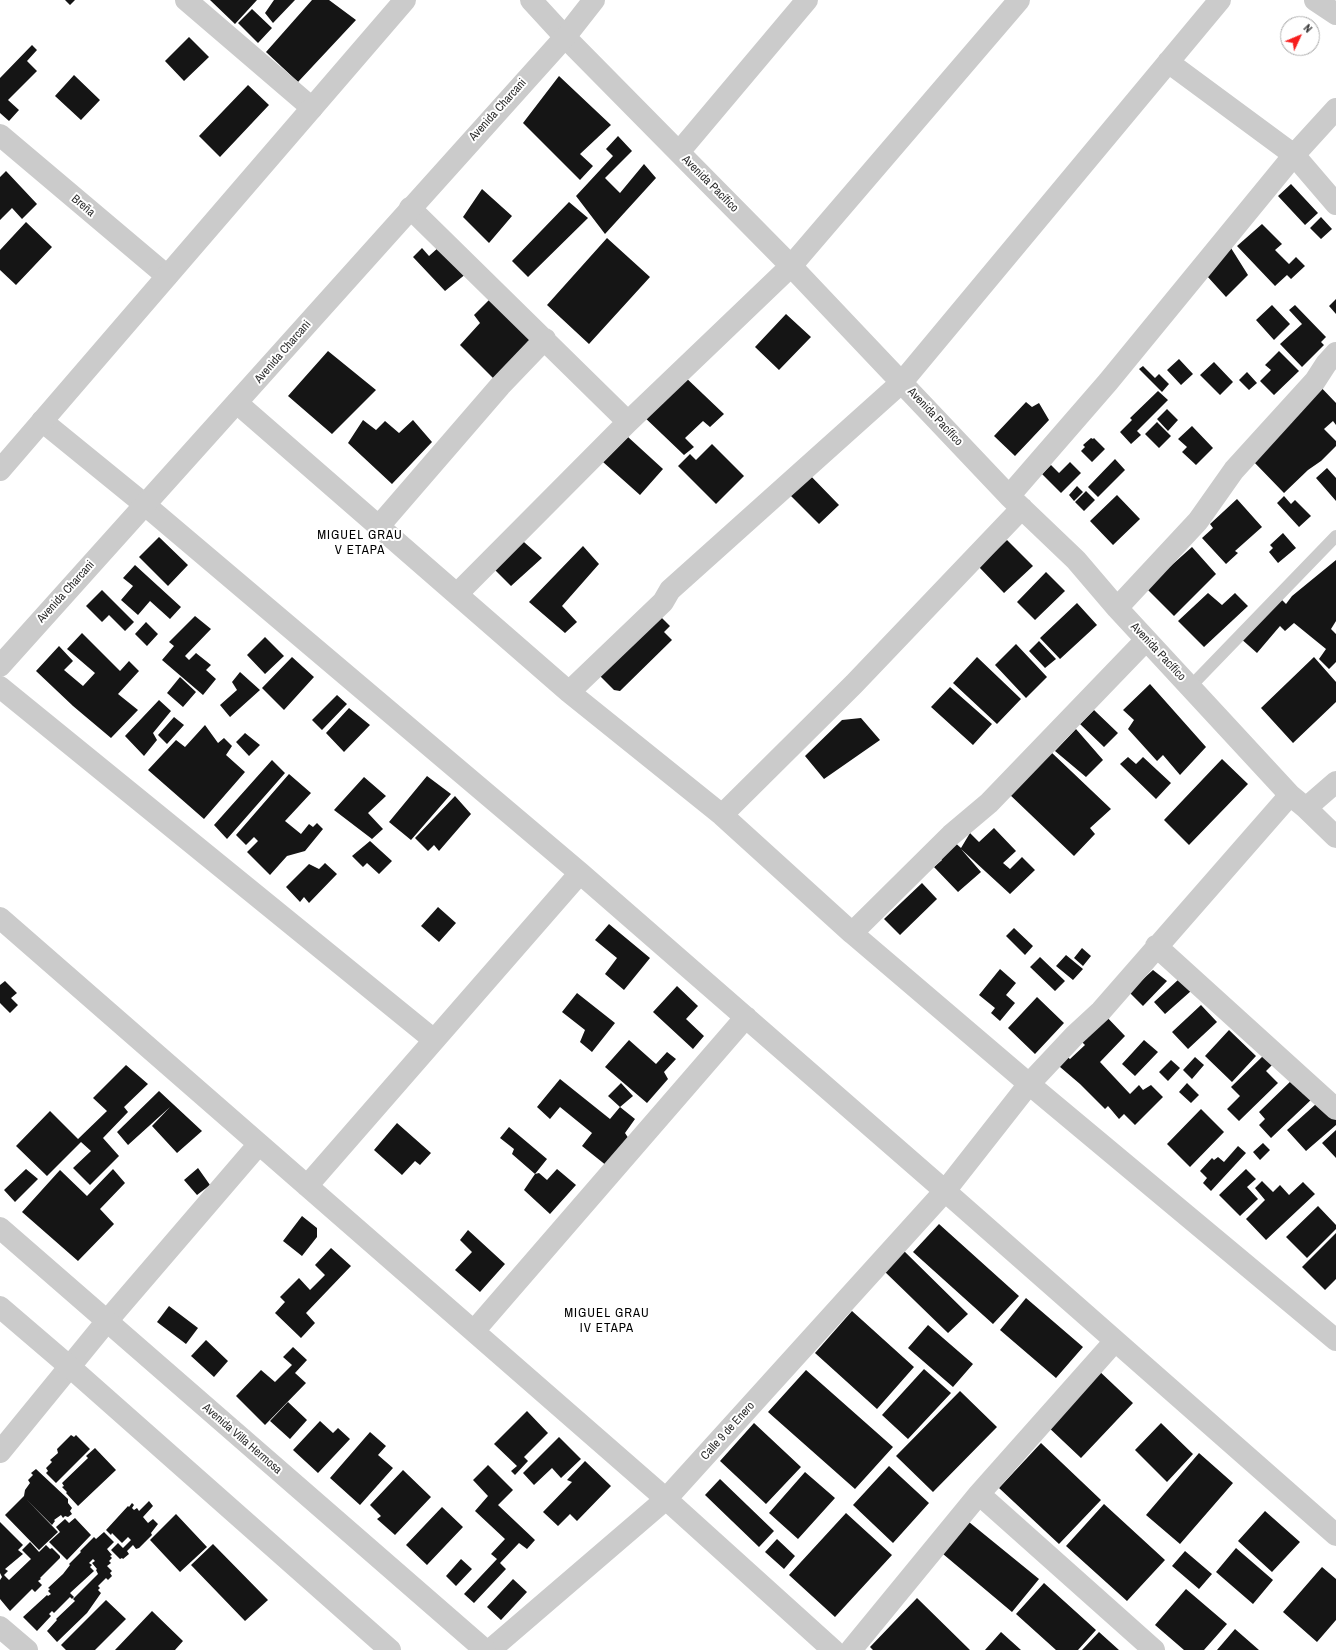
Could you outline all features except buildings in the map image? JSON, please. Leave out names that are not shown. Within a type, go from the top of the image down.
[{"type":"street","points":[[186,0],[312,108]]},
{"type":"street","points":[[1,467],[405,0]]},
{"type":"street","name":"Avenida Pacífico","points":[[531,0],[564,37],[791,266],[1016,502],[1076,560],[1117,608],[1190,687],[1298,802],[1336,837]]},
{"type":"street","name":"Avenida Charcani","points":[[0,666],[144,504],[238,403],[410,208],[564,37],[594,0]]},
{"type":"street","points":[[679,152],[807,0]]},
{"type":"street","points":[[457,594],[628,422],[791,266],[1018,0]]},
{"type":"street","points":[[569,692],[663,602],[670,590],[902,382],[1220,0]]},
{"type":"street","points":[[1315,0],[1336,14]]},
{"type":"street","points":[[1168,62],[1294,155],[1336,204]]},
{"type":"street","points":[[722,815],[854,684],[1016,502],[1108,382],[1294,155],[1336,109]]},
{"type":"street","name":"Breña","points":[[0,135],[167,276]]},
{"type":"street","points":[[410,208],[628,422]]},
{"type":"street","points":[[379,526],[500,386],[545,339]]},
{"type":"street","points":[[1117,608],[1198,521],[1234,470],[1315,381],[1326,364],[1336,353]]},
{"type":"street","points":[[238,403],[569,692],[722,815],[852,933],[1029,1084],[1335,1336]]},
{"type":"street","points":[[42,421],[144,504],[580,872],[945,1190],[1336,1535]]},
{"type":"street","points":[[852,933],[951,836],[989,803],[1146,640]]},
{"type":"street","points":[[0,688],[434,1040]]},
{"type":"street","name":"Calle 9 de Enero","points":[[490,1650],[666,1499],[945,1190],[1029,1084],[1074,1035],[1101,1011],[1156,946],[1298,802],[1336,782]]},
{"type":"street","points":[[307,1186],[580,872]]},
{"type":"street","points":[[0,918],[666,1499],[833,1650]]},
{"type":"street","points":[[1156,946],[1336,1109]]},
{"type":"street","points":[[474,1331],[746,1017]]},
{"type":"street","points":[[0,1452],[107,1321],[259,1144]]},
{"type":"street","name":"Avenida Villa Hermosa","points":[[0,1228],[485,1650]]},
{"type":"street","points":[[0,1307],[390,1650]]},
{"type":"street","points":[[851,1650],[979,1494],[1116,1341]]},
{"type":"street","points":[[979,1494],[1154,1650]]},
{"type":"street","points":[[0,1627],[27,1650]]},
{"type":"lane","points":[[1190,687],[1336,536]]},
{"type":"district","name":"MIGUEL GRAU V ETAPA","points":[[360,544]]},
{"type":"district","name":"MIGUEL GRAU IV ETAPA","points":[[607,1322]]}]
